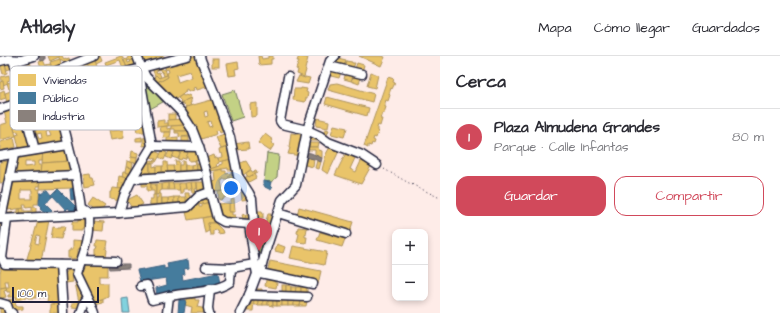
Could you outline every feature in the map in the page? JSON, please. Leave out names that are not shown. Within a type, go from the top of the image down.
[{"type":"street","points":[[11,59],[34,56]]},
{"type":"street","points":[[69,66],[94,56]]},
{"type":"street","points":[[137,56],[141,66]]},
{"type":"street","points":[[187,56],[142,68],[146,77],[181,112],[192,129],[207,174],[217,218],[224,222],[254,224],[252,199],[250,193],[238,176],[230,137],[200,56]]},
{"type":"street","points":[[240,313],[259,274],[282,200],[296,185],[307,130],[330,61],[335,56]]},
{"type":"street","points":[[329,66],[362,74]]},
{"type":"street","points":[[288,77],[280,121],[282,124],[307,130],[320,136],[328,142],[362,155],[377,165]]},
{"type":"street","points":[[119,213],[124,196],[132,179],[152,146],[142,89]]},
{"type":"street","points":[[0,109],[10,106]]},
{"type":"street","points":[[30,130],[35,150]]},
{"type":"street","points":[[64,130],[76,175],[81,209],[89,214]]},
{"type":"street","points":[[0,156],[14,155],[68,145]]},
{"type":"street","points":[[152,146],[199,147]]},
{"type":"street","points":[[14,155],[3,219],[2,258],[5,264],[60,265],[116,261]]},
{"type":"street","points":[[10,178],[76,175]]},
{"type":"street","points":[[132,179],[199,175]]},
{"type":"street","points":[[3,219],[119,213],[188,207],[199,196],[210,192]]},
{"type":"street","points":[[278,213],[346,234]]},
{"type":"street","points":[[89,214],[88,236],[76,274],[95,313]]},
{"type":"street","points":[[249,224],[255,264],[259,274]]},
{"type":"street","points":[[206,267],[231,268],[255,264]]},
{"type":"street","points":[[60,265],[63,313]]},
{"type":"street","points":[[141,286],[147,285],[152,300],[210,289],[230,282],[231,268]]},
{"type":"street","points":[[259,274],[313,284]]},
{"type":"street","points":[[208,311],[210,289]]},
{"type":"street","points":[[249,295],[308,297]]},
{"type":"street","points":[[167,313],[169,296]]},
{"type":"street","points":[[81,313],[85,301],[88,298]]},
{"type":"street","points":[[0,303],[7,305],[9,311],[12,313]]},
{"type":"path","points":[[377,165],[440,198]]},
{"type":"path","points":[[251,234],[269,238]]},
{"type":"green space","points":[[145,81],[163,102],[148,110],[143,82]]},
{"type":"green space","points":[[235,90],[243,117],[231,121],[222,94]]},
{"type":"green space","points":[[267,153],[279,155],[277,177],[271,182],[264,182]]},
{"type":"green space","points":[[253,234],[268,237],[259,265]]},
{"type":"water","points":[[128,298],[130,313],[123,313],[122,299]]},
{"type":"building: Viviendas","points":[[48,56],[58,56],[59,57],[50,61]]},
{"type":"building: Viviendas","points":[[58,56],[62,56],[64,59],[69,58],[70,62],[65,66],[61,66],[65,63],[60,60]]},
{"type":"building: Viviendas","points":[[100,56],[102,61],[96,64],[94,57]]},
{"type":"building: Viviendas","points":[[122,56],[126,66],[122,66],[120,60],[106,65],[105,62]]},
{"type":"building: Viviendas","points":[[135,56],[136,59],[127,61],[128,57]]},
{"type":"building: Viviendas","points":[[143,56],[164,56],[165,58],[146,65]]},
{"type":"building: Viviendas","points":[[190,56],[196,56],[210,86],[197,90],[196,87],[193,88],[194,90],[188,92],[187,89],[185,90],[186,92],[174,100],[158,83],[160,80],[161,81],[168,77],[168,69],[166,70],[164,65]],"holes":[[[190,71],[192,77],[178,82],[176,75]]]},
{"type":"building: Viviendas","points":[[258,56],[261,56],[262,59],[268,58],[268,56],[273,56],[273,59],[271,59],[271,64],[259,65]]},
{"type":"building: Viviendas","points":[[299,56],[308,58],[304,77],[297,74],[298,70],[296,69]]},
{"type":"building: Viviendas","points":[[359,56],[380,56],[385,57],[381,66]]},
{"type":"building: Viviendas","points":[[137,58],[139,66],[126,66],[124,60],[127,59],[128,63],[131,62],[130,61]]},
{"type":"building: Viviendas","points":[[338,58],[346,60],[344,66],[336,64]]},
{"type":"building: Viviendas","points":[[32,59],[33,61],[30,62],[31,65],[28,66],[17,66],[16,64]]},
{"type":"building: Viviendas","points":[[60,59],[62,66],[51,66],[50,62]]},
{"type":"building: Viviendas","points":[[212,59],[219,59],[219,67],[212,67]]},
{"type":"building: Viviendas","points":[[43,60],[46,66],[40,66],[39,62]]},
{"type":"building: Viviendas","points":[[95,60],[97,66],[88,66],[87,63]]},
{"type":"building: Viviendas","points":[[12,61],[14,66],[10,66],[10,69],[7,70],[5,63]]},
{"type":"building: Viviendas","points":[[346,61],[355,63],[353,68],[344,66]]},
{"type":"building: Viviendas","points":[[81,62],[83,66],[71,66]]},
{"type":"building: Viviendas","points":[[81,62],[87,63],[88,66],[83,66]]},
{"type":"building: Viviendas","points":[[238,62],[239,68],[235,69],[236,75],[229,76],[227,64]]},
{"type":"building: Viviendas","points":[[5,63],[7,73],[3,74],[0,64]]},
{"type":"building: Viviendas","points":[[357,63],[364,65],[362,72],[355,69]]},
{"type":"building: Viviendas","points":[[161,65],[163,70],[165,69],[167,75],[164,76],[162,71],[161,72],[158,66]]},
{"type":"building: Viviendas","points":[[158,66],[160,69],[156,71],[157,73],[159,72],[161,77],[159,78],[156,75],[155,76],[152,68]]},
{"type":"building: Viviendas","points":[[332,70],[341,72],[339,78],[331,76]]},
{"type":"building: Viviendas","points":[[346,72],[354,75],[351,81],[344,79]]},
{"type":"building: Viviendas","points":[[371,72],[378,75],[375,88],[367,86]]},
{"type":"building: Viviendas","points":[[9,75],[10,80],[7,81],[8,83],[3,85],[1,77]]},
{"type":"building: Viviendas","points":[[156,75],[159,78],[167,75],[168,77],[157,83],[153,78]]},
{"type":"building: Viviendas","points":[[354,75],[361,77],[359,84],[351,81]]},
{"type":"building: Viviendas","points":[[299,76],[310,78],[308,84],[296,82]]},
{"type":"building: Viviendas","points":[[388,77],[394,79],[393,82],[395,83],[392,89],[391,88],[388,101],[386,100],[386,107],[380,119],[382,119],[380,126],[378,125],[376,138],[374,137],[373,140],[375,141],[374,144],[372,143],[371,146],[368,145],[368,148],[364,146]]},
{"type":"building: Viviendas","points":[[3,81],[4,88],[0,89],[0,82]]},
{"type":"building: Viviendas","points":[[10,82],[10,89],[9,89],[7,83]]},
{"type":"building: Viviendas","points":[[337,83],[374,94],[372,102],[328,90],[330,84]]},
{"type":"building: Viviendas","points":[[294,89],[307,89],[306,92],[308,93],[305,102],[293,100]]},
{"type":"building: Viviendas","points":[[4,90],[6,98],[0,100],[0,92]]},
{"type":"building: Viviendas","points":[[10,91],[10,103],[7,104],[5,93]]},
{"type":"building: Viviendas","points":[[182,95],[189,95],[191,98],[181,104],[181,101],[178,98]]},
{"type":"building: Viviendas","points":[[327,97],[369,108],[367,116],[325,104]]},
{"type":"building: Viviendas","points":[[191,98],[191,106],[186,107],[181,104],[186,100]]},
{"type":"building: Viviendas","points":[[215,99],[226,130],[220,133],[219,130],[216,131],[217,134],[201,139],[185,108]],"holes":[[[207,111],[208,116],[205,117],[204,112]],[[210,121],[212,126],[209,127],[207,122]]]},
{"type":"building: Viviendas","points":[[257,103],[257,116],[251,117],[250,104]]},
{"type":"building: Viviendas","points":[[10,109],[10,130],[14,130],[16,136],[0,140],[0,125],[7,123],[4,111]]},
{"type":"building: Viviendas","points":[[168,114],[175,114],[175,120],[168,120]]},
{"type":"building: Viviendas","points":[[317,118],[329,121],[328,128],[316,126]]},
{"type":"building: Viviendas","points":[[182,119],[186,125],[168,126],[168,120]]},
{"type":"building: Viviendas","points":[[164,120],[164,123],[168,123],[168,126],[157,127],[157,121]]},
{"type":"building: Viviendas","points":[[144,125],[145,132],[137,132],[137,130],[142,130],[142,126]]},
{"type":"building: Viviendas","points":[[186,125],[189,131],[175,131],[175,129],[171,129],[171,126]]},
{"type":"building: Viviendas","points":[[334,125],[347,128],[344,137],[331,134]]},
{"type":"building: Viviendas","points":[[167,126],[167,129],[171,128],[171,132],[161,132],[160,127]]},
{"type":"building: Viviendas","points":[[325,129],[329,130],[326,137],[323,135]]},
{"type":"building: Viviendas","points":[[15,130],[25,130],[30,147],[19,148],[16,135],[19,134],[18,131],[15,132]]},
{"type":"building: Viviendas","points":[[34,130],[62,130],[65,142],[38,146]],"holes":[[[49,131],[51,136],[47,137],[46,132]],[[41,133],[42,138],[39,139],[37,134]]]},
{"type":"building: Viviendas","points":[[123,130],[124,138],[110,140],[108,131]]},
{"type":"building: Viviendas","points":[[175,131],[189,131],[191,136],[179,137],[179,133],[175,133]]},
{"type":"building: Viviendas","points":[[164,132],[171,132],[170,137],[164,138]]},
{"type":"building: Viviendas","points":[[291,133],[304,135],[301,156],[288,154]]},
{"type":"building: Viviendas","points":[[224,134],[227,147],[221,149],[216,137]]},
{"type":"building: Viviendas","points":[[265,134],[273,140],[271,143],[274,145],[270,151],[258,143]]},
{"type":"building: Viviendas","points":[[307,134],[319,137],[319,141],[309,141]]},
{"type":"building: Viviendas","points":[[142,137],[142,141],[136,141],[136,138]]},
{"type":"building: Viviendas","points":[[149,137],[149,145],[143,146],[143,138]]},
{"type":"building: Viviendas","points":[[178,137],[178,144],[167,144],[167,138]]},
{"type":"building: Viviendas","points":[[182,137],[189,137],[189,143],[182,143]]},
{"type":"building: Viviendas","points":[[14,138],[16,147],[0,151],[0,142]]},
{"type":"building: Viviendas","points":[[248,142],[249,149],[235,150],[234,144]]},
{"type":"building: Viviendas","points":[[309,143],[319,143],[318,147],[308,147]]},
{"type":"building: Viviendas","points":[[228,147],[232,159],[219,162],[218,158],[223,157],[219,150]]},
{"type":"building: Viviendas","points":[[308,147],[318,147],[319,150],[322,151],[322,158],[315,155],[315,150],[308,150]]},
{"type":"building: Viviendas","points":[[330,147],[339,151],[328,174],[322,170],[326,154]]},
{"type":"building: Viviendas","points":[[67,149],[70,161],[42,163],[43,152]]},
{"type":"building: Viviendas","points":[[189,149],[199,151],[202,160],[189,161],[188,157],[186,157]]},
{"type":"building: Viviendas","points":[[152,150],[161,154],[156,162],[146,163],[148,159],[155,161],[156,159],[149,156]]},
{"type":"building: Viviendas","points":[[175,150],[181,153],[178,159],[172,157]]},
{"type":"building: Viviendas","points":[[182,150],[188,153],[185,159],[182,158],[181,160],[178,159]]},
{"type":"building: Viviendas","points":[[132,151],[138,153],[137,158],[131,157]]},
{"type":"building: Viviendas","points":[[162,151],[167,153],[164,160],[159,157]]},
{"type":"building: Viviendas","points":[[169,151],[174,153],[171,159],[166,157]]},
{"type":"building: Viviendas","points":[[43,152],[42,161],[39,161],[39,165],[42,165],[41,174],[15,175],[18,155]],"holes":[[[25,162],[34,162],[34,166],[25,167]]]},
{"type":"building: Viviendas","points":[[346,153],[355,158],[350,169],[356,172],[361,161],[371,166],[361,184],[335,175]]},
{"type":"building: Viviendas","points":[[214,155],[220,163],[217,164],[218,167],[211,169],[207,158]]},
{"type":"building: Viviendas","points":[[131,157],[137,158],[136,163],[130,162]]},
{"type":"building: Viviendas","points":[[307,157],[314,159],[313,167],[305,165]]},
{"type":"building: Viviendas","points":[[232,159],[234,170],[228,170],[228,168],[211,171],[211,169],[223,164],[223,161]]},
{"type":"building: Viviendas","points":[[196,160],[197,171],[191,172],[191,165],[195,164]]},
{"type":"building: Viviendas","points":[[317,160],[321,162],[319,169],[315,168]]},
{"type":"building: Viviendas","points":[[11,161],[6,182],[0,183],[0,162]]},
{"type":"building: Viviendas","points":[[70,161],[72,172],[41,174],[42,163]]},
{"type":"building: Viviendas","points":[[127,161],[133,163],[132,168],[126,167]]},
{"type":"building: Viviendas","points":[[175,161],[179,161],[179,172],[174,172],[173,166],[176,165]]},
{"type":"building: Viviendas","points":[[182,161],[184,161],[185,172],[179,172],[179,165],[182,165]]},
{"type":"building: Viviendas","points":[[246,161],[251,169],[242,176],[238,164]]},
{"type":"building: Viviendas","points":[[164,162],[167,162],[168,173],[162,173],[162,166],[164,166]]},
{"type":"building: Viviendas","points":[[146,163],[150,163],[150,173],[140,173]]},
{"type":"building: Viviendas","points":[[150,163],[153,163],[153,167],[156,166],[156,173],[150,173]]},
{"type":"building: Viviendas","points":[[197,164],[202,164],[202,171],[197,171]]},
{"type":"building: Viviendas","points":[[185,165],[191,165],[191,172],[185,172]]},
{"type":"building: Viviendas","points":[[156,166],[162,166],[162,173],[156,173]]},
{"type":"building: Viviendas","points":[[167,166],[173,166],[174,172],[168,173]]},
{"type":"building: Viviendas","points":[[126,167],[132,168],[130,174],[125,172]]},
{"type":"building: Viviendas","points":[[222,169],[222,171],[226,171],[226,174],[231,173],[232,176],[229,176],[229,179],[223,179],[221,181],[223,191],[214,192],[213,182],[216,181],[215,171]]},
{"type":"building: Viviendas","points":[[234,170],[235,178],[229,179],[229,176],[232,176],[231,171]]},
{"type":"building: Viviendas","points":[[251,170],[252,172],[256,171],[257,173],[249,177],[246,173]]},
{"type":"building: Viviendas","points":[[123,172],[129,173],[128,178],[122,177]]},
{"type":"building: Viviendas","points":[[90,174],[95,185],[85,187],[83,175]]},
{"type":"building: Viviendas","points":[[254,174],[256,178],[245,184],[242,179]]},
{"type":"building: Viviendas","points":[[119,176],[128,178],[126,184],[118,182]]},
{"type":"building: Viviendas","points":[[73,179],[74,188],[40,189],[41,180]]},
{"type":"building: Viviendas","points":[[41,180],[40,186],[37,186],[37,189],[40,189],[38,204],[34,204],[34,207],[26,208],[26,205],[23,205],[24,208],[8,210],[14,182]],"holes":[[[21,190],[32,190],[32,199],[21,199]]]},
{"type":"building: Viviendas","points":[[119,182],[125,184],[124,189],[118,189]]},
{"type":"building: Viviendas","points":[[142,182],[151,182],[151,191],[147,191],[147,186],[142,186]]},
{"type":"building: Viviendas","points":[[191,182],[197,182],[197,189],[195,189],[196,193],[192,193]]},
{"type":"building: Viviendas","points":[[191,182],[192,189],[186,189],[185,183]]},
{"type":"building: Viviendas","points":[[197,182],[206,182],[207,191],[198,193]]},
{"type":"building: Viviendas","points":[[168,183],[173,183],[174,190],[168,190]]},
{"type":"building: Viviendas","points":[[168,183],[168,190],[162,190],[162,184]]},
{"type":"building: Viviendas","points":[[173,183],[179,183],[180,190],[174,190]]},
{"type":"building: Viviendas","points":[[179,183],[185,183],[186,189],[183,189],[183,193],[180,193]]},
{"type":"building: Viviendas","points":[[151,184],[156,184],[156,195],[154,195],[154,191],[151,191]]},
{"type":"building: Viviendas","points":[[156,184],[162,184],[162,190],[160,191],[160,194],[156,195]]},
{"type":"building: Viviendas","points":[[112,188],[122,189],[120,201],[110,199],[110,192]]},
{"type":"building: Viviendas","points":[[225,191],[226,197],[219,200],[218,192]]},
{"type":"building: Viviendas","points":[[241,192],[248,192],[251,199],[242,200]]},
{"type":"building: Viviendas","points":[[185,193],[189,193],[189,196],[192,196],[191,202],[186,203]]},
{"type":"building: Viviendas","points":[[158,194],[161,194],[162,205],[156,205],[156,198],[158,198]]},
{"type":"building: Viviendas","points":[[208,194],[210,202],[199,205],[198,202],[203,201],[202,196]]},
{"type":"building: Viviendas","points":[[137,195],[143,204],[133,210],[127,200]]},
{"type":"building: Viviendas","points":[[153,195],[156,195],[156,205],[150,205],[150,199],[153,199]]},
{"type":"building: Viviendas","points":[[174,197],[174,204],[168,204],[168,198]]},
{"type":"building: Viviendas","points":[[174,197],[179,197],[179,204],[174,204]]},
{"type":"building: Viviendas","points":[[179,197],[186,197],[186,203],[179,204]]},
{"type":"building: Viviendas","points":[[93,198],[105,206],[99,214],[88,205]]},
{"type":"building: Viviendas","points":[[162,198],[168,198],[168,204],[162,205]]},
{"type":"building: Viviendas","points":[[234,199],[235,212],[229,212],[229,203],[231,203],[231,200]]},
{"type":"building: Viviendas","points":[[210,202],[213,216],[188,220],[186,212],[196,205],[202,207],[202,204]]},
{"type":"building: Viviendas","points":[[229,203],[229,212],[232,212],[232,215],[235,215],[235,221],[222,217],[218,204]]},
{"type":"building: Viviendas","points":[[32,207],[36,207],[36,214],[29,215],[29,211],[32,211]]},
{"type":"building: Viviendas","points":[[299,207],[353,222],[350,231],[297,216]]},
{"type":"building: Viviendas","points":[[24,208],[24,211],[29,211],[29,215],[21,216],[20,209]]},
{"type":"building: Viviendas","points":[[18,209],[20,209],[21,216],[8,216],[8,213],[18,212]]},
{"type":"building: Viviendas","points":[[255,211],[262,211],[263,218],[256,218]]},
{"type":"building: Viviendas","points":[[248,213],[252,213],[253,221],[244,221],[244,218],[246,218],[245,215],[248,215]]},
{"type":"building: Viviendas","points":[[245,214],[246,218],[244,218],[244,221],[239,221],[239,218],[243,218],[242,215]]},
{"type":"building: Viviendas","points":[[268,214],[271,214],[270,216],[275,218],[272,226],[265,224]]},
{"type":"building: Viviendas","points":[[213,216],[215,223],[208,223],[209,231],[205,233],[202,218]]},
{"type":"building: Viviendas","points":[[49,220],[41,262],[26,262],[38,221]],"holes":[[[37,235],[40,236],[39,244],[35,243]]]},
{"type":"building: Viviendas","points":[[78,220],[84,220],[84,229],[82,229],[82,231],[72,231],[72,222],[78,222]]},
{"type":"building: Viviendas","points":[[93,221],[104,222],[103,231],[92,230]]},
{"type":"building: Viviendas","points":[[256,221],[263,221],[262,227],[260,227],[260,232],[257,232]]},
{"type":"building: Viviendas","points":[[0,223],[4,223],[0,241]]},
{"type":"building: Viviendas","points":[[208,223],[215,223],[223,233],[218,234],[217,230],[215,230],[213,231],[213,235],[210,235]]},
{"type":"building: Viviendas","points":[[269,225],[272,226],[269,237],[261,235],[262,231],[267,232]]},
{"type":"building: Viviendas","points":[[65,226],[61,239],[51,238],[53,227],[58,228]]},
{"type":"building: Viviendas","points":[[298,227],[307,228],[306,235],[305,234],[305,237],[307,237],[306,243],[297,242],[299,234],[297,233]]},
{"type":"building: Viviendas","points":[[320,232],[345,239],[342,247],[317,240]]},
{"type":"building: Viviendas","points":[[73,240],[85,241],[83,249],[78,249],[77,258],[71,259],[68,258],[68,251],[73,249]]},
{"type":"building: Viviendas","points":[[97,240],[108,241],[106,256],[96,255],[96,249],[98,246],[96,246]]},
{"type":"building: Viviendas","points":[[277,244],[285,247],[283,253],[275,251]]},
{"type":"building: Viviendas","points":[[293,246],[327,252],[324,265],[290,258]]},
{"type":"building: Viviendas","points":[[270,261],[321,271],[318,284],[267,273]]},
{"type":"building: Viviendas","points":[[86,264],[108,264],[108,276],[99,276],[99,283],[108,283],[108,296],[93,301],[82,275]]},
{"type":"building: Viviendas","points":[[0,267],[56,268],[59,304],[47,302],[48,295],[39,298],[39,295],[36,295],[36,298],[28,298],[28,295],[26,295],[26,298],[16,300],[17,297],[8,297],[10,292],[7,292],[6,287],[0,288]],"holes":[[[5,281],[8,281],[9,287],[6,287]]]},
{"type":"building: Viviendas","points":[[67,269],[71,269],[73,282],[66,283],[65,273],[67,272]]},
{"type":"building: Viviendas","points":[[266,280],[275,281],[275,283],[277,283],[276,288],[265,286]]},
{"type":"building: Viviendas","points":[[76,282],[83,300],[79,302],[75,283]]},
{"type":"building: Viviendas","points":[[282,285],[286,285],[286,293],[282,293]]},
{"type":"building: Viviendas","points":[[286,285],[291,286],[291,294],[286,293]]},
{"type":"building: Viviendas","points":[[6,287],[7,290],[4,291],[6,297],[1,298],[0,288]]},
{"type":"building: Viviendas","points":[[291,287],[296,287],[295,294],[291,294]]},
{"type":"building: Viviendas","points":[[296,287],[301,287],[301,294],[295,294]]},
{"type":"building: Viviendas","points":[[301,287],[307,287],[307,294],[301,294]]},
{"type":"building: Viviendas","points":[[255,289],[262,289],[262,295],[255,294]]},
{"type":"building: Viviendas","points":[[195,298],[195,300],[199,300],[197,307],[206,309],[206,313],[191,313],[192,307],[185,305],[187,299]]},
{"type":"building: Viviendas","points":[[103,299],[103,302],[94,304],[93,301]]},
{"type":"building: Viviendas","points":[[8,300],[15,300],[16,306],[23,306],[23,309],[10,311]]},
{"type":"building: Viviendas","points":[[83,300],[81,308],[72,307],[72,303]]},
{"type":"building: Viviendas","points":[[251,300],[254,300],[253,311],[247,311],[247,307],[251,305]]},
{"type":"building: Viviendas","points":[[254,300],[258,300],[258,305],[253,305]]},
{"type":"building: Viviendas","points":[[258,300],[263,300],[263,305],[258,305]]},
{"type":"building: Viviendas","points":[[263,300],[268,300],[268,305],[263,305]]},
{"type":"building: Viviendas","points":[[268,300],[273,300],[273,306],[268,305]]},
{"type":"building: Viviendas","points":[[273,300],[277,300],[277,306],[273,306]]},
{"type":"building: Viviendas","points":[[277,300],[282,300],[282,306],[277,306]]},
{"type":"building: Viviendas","points":[[282,300],[288,300],[288,306],[282,306]]},
{"type":"building: Viviendas","points":[[288,300],[294,300],[294,306],[288,306]]},
{"type":"building: Viviendas","points":[[294,300],[301,301],[300,306],[294,306]]},
{"type":"building: Viviendas","points":[[301,301],[307,301],[306,306],[300,306]]},
{"type":"building: Viviendas","points":[[50,304],[59,304],[58,313],[50,313]]},
{"type":"building: Viviendas","points":[[0,305],[5,306],[7,313],[0,313]]},
{"type":"building: Público","points":[[263,181],[271,182],[271,190],[265,187]]},
{"type":"building: Público","points":[[76,188],[77,199],[71,200],[70,189]]},
{"type":"building: Público","points":[[58,189],[77,208],[73,212],[68,208],[66,210],[53,196],[45,203],[52,210],[47,214],[40,208],[40,193],[48,190],[52,195]]},
{"type":"building: Público","points":[[188,260],[189,268],[184,269],[185,274],[182,275],[183,280],[218,273],[220,284],[157,296],[156,288],[167,285],[166,278],[140,281],[137,270],[164,266],[164,269],[168,268],[167,264]]},
{"type":"building: Público","points":[[179,300],[186,300],[184,313],[178,313]]},
{"type":"building: Industria","points":[[39,56],[45,56],[45,60],[41,61]]},
{"type":"building: Industria","points":[[304,152],[311,153],[322,158],[321,162],[304,157]]},
{"type":"building: Industria","points":[[109,264],[129,264],[129,268],[110,269]]},
{"type":"place","name":"Plaza Almudena Grandes","points":[[259,251]]}]
